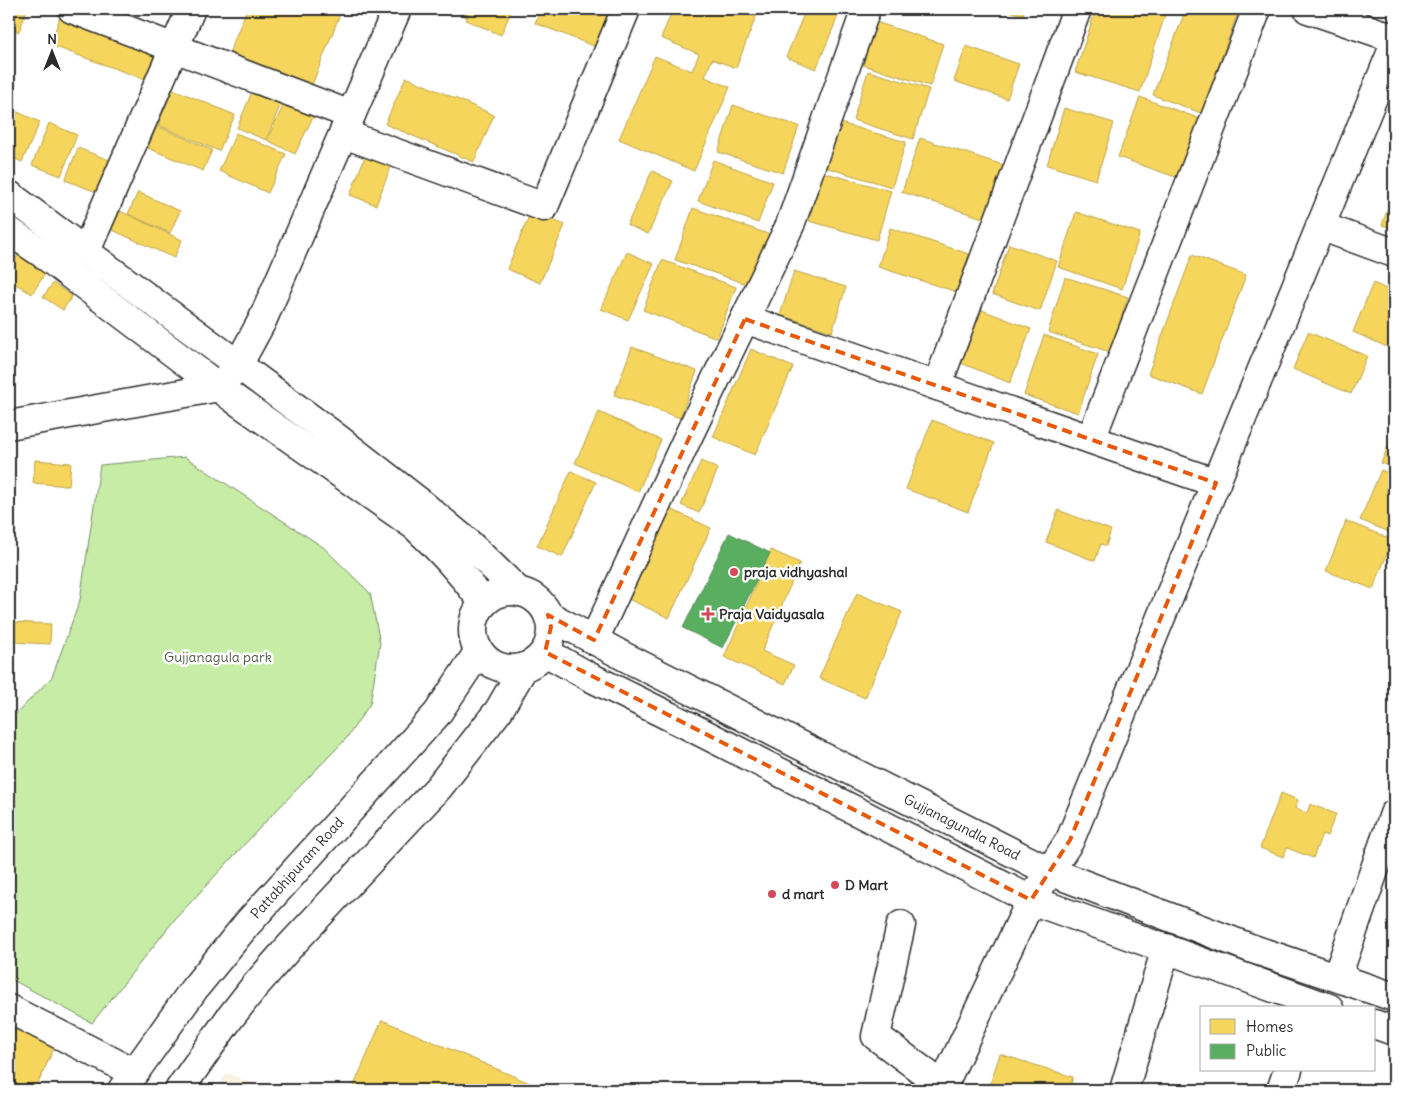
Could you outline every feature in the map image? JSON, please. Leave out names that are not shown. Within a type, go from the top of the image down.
[{"type":"street","points":[[72,9],[175,48],[544,207],[626,9]]},
{"type":"street","points":[[86,252],[191,9]]},
{"type":"street","points":[[9,425],[219,387],[238,365],[262,321],[397,9]]},
{"type":"street","points":[[594,640],[790,225],[866,9]]},
{"type":"street","points":[[937,386],[1077,9]]},
{"type":"street","points":[[1091,439],[1257,9]]},
{"type":"street","points":[[1308,9],[1394,38]]},
{"type":"street","points":[[901,925],[876,1036],[942,1088],[1031,900],[1070,840],[1394,46]]},
{"type":"street","points":[[9,195],[337,438],[418,501],[467,542],[519,592]]},
{"type":"street","points":[[1320,226],[1394,253]]},
{"type":"street","points":[[9,231],[43,254],[219,387],[415,526],[438,547],[463,575],[484,603]]},
{"type":"street","points":[[745,319],[1216,483]]},
{"type":"street","points":[[179,1090],[254,987],[290,945],[438,787],[499,710],[535,659],[550,640],[551,627],[548,615],[541,604],[531,596],[519,592],[506,592],[494,596],[484,603],[476,614],[473,626],[474,639],[479,651],[488,661],[512,669],[535,659],[590,677],[1031,900],[1166,948],[1316,1006]]},
{"type":"street","name":"Gujjanagundla Road","points":[[548,615],[1049,871],[1253,949],[1394,997]]},
{"type":"street","name":"Pattabhipuram Road","points":[[128,1081],[194,989],[246,924],[437,714],[479,651]]},
{"type":"street","points":[[1337,977],[1394,814]]},
{"type":"street","points":[[1124,1090],[1166,948]]},
{"type":"street","points":[[9,1009],[128,1081]]},
{"type":"street","points":[[1376,1025],[1394,1031]]},
{"type":"street","points":[[1281,1090],[1287,1072]]},
{"type":"highlighted area","points":[[745,319],[1216,483],[1070,840],[1031,900],[545,652],[551,627],[548,615],[594,640]]},
{"type":"shaded area","points":[[227,1073],[269,1090],[216,1090]]},
{"type":"green space","name":"Gujjanagula park","points":[[185,457],[323,547],[370,593],[380,643],[370,704],[346,739],[176,918],[92,1023],[9,978],[9,721],[52,677],[80,600],[100,465]]},
{"type":"building: Homes","points":[[9,9],[27,9],[19,32],[9,28]]},
{"type":"building: Homes","points":[[247,9],[342,9],[310,90],[227,58]]},
{"type":"building: Homes","points":[[448,9],[470,9],[467,17]]},
{"type":"building: Homes","points":[[471,9],[512,9],[501,35],[466,20]]},
{"type":"building: Homes","points":[[541,9],[611,9],[596,47],[535,23]]},
{"type":"building: Homes","points":[[673,9],[759,9],[736,68],[712,59],[705,77],[730,87],[694,171],[619,139],[655,56],[692,71],[699,54],[661,38]]},
{"type":"building: Homes","points":[[806,9],[826,9],[839,14],[816,69],[786,57]]},
{"type":"building: Homes","points":[[1002,9],[1025,9],[1023,15]]},
{"type":"building: Homes","points":[[1096,9],[1167,9],[1140,92],[1075,72]]},
{"type":"building: Homes","points":[[1186,9],[1239,10],[1201,113],[1153,95]]},
{"type":"building: Homes","points":[[62,12],[161,48],[149,81],[50,45]]},
{"type":"building: Homes","points":[[876,22],[943,44],[930,86],[863,65]]},
{"type":"building: Homes","points":[[966,46],[1019,64],[1007,99],[954,81]]},
{"type":"building: Homes","points":[[868,71],[929,89],[913,139],[853,120]]},
{"type":"building: Homes","points":[[406,77],[494,115],[474,162],[385,124]]},
{"type":"building: Homes","points":[[256,82],[285,94],[266,140],[237,128]]},
{"type":"building: Homes","points":[[173,89],[235,115],[219,151],[158,125]]},
{"type":"building: Homes","points":[[1140,97],[1206,121],[1184,180],[1118,157]]},
{"type":"building: Homes","points":[[285,102],[314,115],[295,154],[267,140]]},
{"type":"building: Homes","points":[[733,105],[799,126],[783,173],[718,152]]},
{"type":"building: Homes","points":[[1064,108],[1114,123],[1096,180],[1047,165]]},
{"type":"building: Homes","points":[[11,109],[40,122],[22,162],[9,156],[9,114]]},
{"type":"building: Homes","points":[[837,122],[906,142],[892,187],[824,167]]},
{"type":"building: Homes","points":[[49,123],[77,135],[61,176],[32,165]]},
{"type":"building: Homes","points":[[157,126],[212,150],[203,171],[148,148]]},
{"type":"building: Homes","points":[[236,133],[286,154],[268,193],[219,171]]},
{"type":"building: Homes","points":[[920,138],[1006,166],[989,220],[902,192]]},
{"type":"building: Homes","points":[[78,148],[112,161],[99,193],[65,180]]},
{"type":"building: Homes","points":[[367,151],[393,161],[376,205],[350,195]]},
{"type":"building: Homes","points":[[713,160],[773,182],[758,223],[698,201]]},
{"type":"building: Homes","points":[[652,171],[673,181],[648,234],[627,225]]},
{"type":"building: Homes","points":[[822,172],[891,191],[877,240],[809,221]]},
{"type":"building: Homes","points":[[1394,190],[1394,229],[1382,225]]},
{"type":"building: Homes","points":[[138,192],[180,211],[170,233],[128,214]]},
{"type":"building: Homes","points":[[693,208],[771,235],[753,286],[675,260]]},
{"type":"building: Homes","points":[[116,209],[182,240],[174,258],[108,228]]},
{"type":"building: Homes","points":[[531,211],[565,225],[540,283],[507,269]]},
{"type":"building: Homes","points":[[1076,212],[1140,233],[1122,289],[1058,267]]},
{"type":"building: Homes","points":[[890,228],[969,254],[957,292],[878,267]]},
{"type":"building: Homes","points":[[1009,244],[1057,261],[1040,311],[992,294]]},
{"type":"building: Homes","points":[[627,252],[654,264],[628,320],[601,309]]},
{"type":"building: Homes","points":[[18,255],[46,272],[32,294],[9,280],[9,270]]},
{"type":"building: Homes","points":[[1192,255],[1246,275],[1202,394],[1148,374]]},
{"type":"building: Homes","points":[[662,260],[736,287],[717,338],[643,310]]},
{"type":"building: Homes","points":[[794,271],[846,287],[832,332],[780,315]]},
{"type":"building: Homes","points":[[1065,277],[1128,297],[1110,352],[1048,332]]},
{"type":"building: Homes","points":[[53,283],[72,296],[63,310],[43,297]]},
{"type":"building: Homes","points":[[1373,283],[1394,292],[1394,350],[1353,332]]},
{"type":"building: Homes","points":[[977,308],[1031,329],[1010,383],[956,361]]},
{"type":"building: Homes","points":[[1308,332],[1367,356],[1351,394],[1293,369]]},
{"type":"building: Homes","points":[[1044,335],[1098,354],[1078,413],[1024,395]]},
{"type":"building: Homes","points":[[632,347],[697,371],[680,418],[614,395]]},
{"type":"building: Homes","points":[[751,349],[793,367],[755,455],[713,437]]},
{"type":"building: Homes","points":[[599,412],[661,440],[638,492],[575,463]]},
{"type":"building: Homes","points":[[932,420],[994,443],[968,512],[906,489]]},
{"type":"building: Homes","points":[[1394,432],[1394,468],[1381,463]]},
{"type":"building: Homes","points":[[35,460],[71,463],[69,486],[33,483]]},
{"type":"building: Homes","points":[[701,461],[718,469],[699,513],[681,505]]},
{"type":"building: Homes","points":[[1381,470],[1394,475],[1394,534],[1360,520]]},
{"type":"building: Homes","points":[[571,471],[596,482],[562,557],[537,546]]},
{"type":"building: Homes","points":[[668,508],[711,528],[669,618],[626,598]]},
{"type":"building: Homes","points":[[1058,510],[1111,530],[1106,546],[1101,544],[1095,561],[1046,542]]},
{"type":"building: Homes","points":[[1346,521],[1393,540],[1373,589],[1326,571]]},
{"type":"building: Homes","points":[[771,550],[800,563],[762,651],[794,665],[785,684],[724,657]]},
{"type":"building: Homes","points":[[857,593],[902,612],[865,698],[819,678]]},
{"type":"building: Homes","points":[[12,622],[51,624],[50,644],[10,642]]},
{"type":"building: Homes","points":[[1281,793],[1298,800],[1295,808],[1307,813],[1310,804],[1336,814],[1327,836],[1322,834],[1313,858],[1287,848],[1283,857],[1260,848]]},
{"type":"building: Homes","points":[[382,1020],[546,1090],[352,1090]]},
{"type":"building: Homes","points":[[9,1026],[55,1046],[35,1090],[9,1090]]},
{"type":"building: Homes","points":[[1000,1054],[1073,1077],[1069,1090],[988,1090]]},
{"type":"building: Public","points":[[729,533],[770,553],[723,648],[683,628]]},
{"type":"place","name":"praja vidhyashal","points":[[734,572]]},
{"type":"place","name":"Praja Vaidyasala","points":[[708,614]]},
{"type":"place","name":"D Mart","points":[[835,885]]},
{"type":"place","name":"d mart","points":[[772,894]]}]
